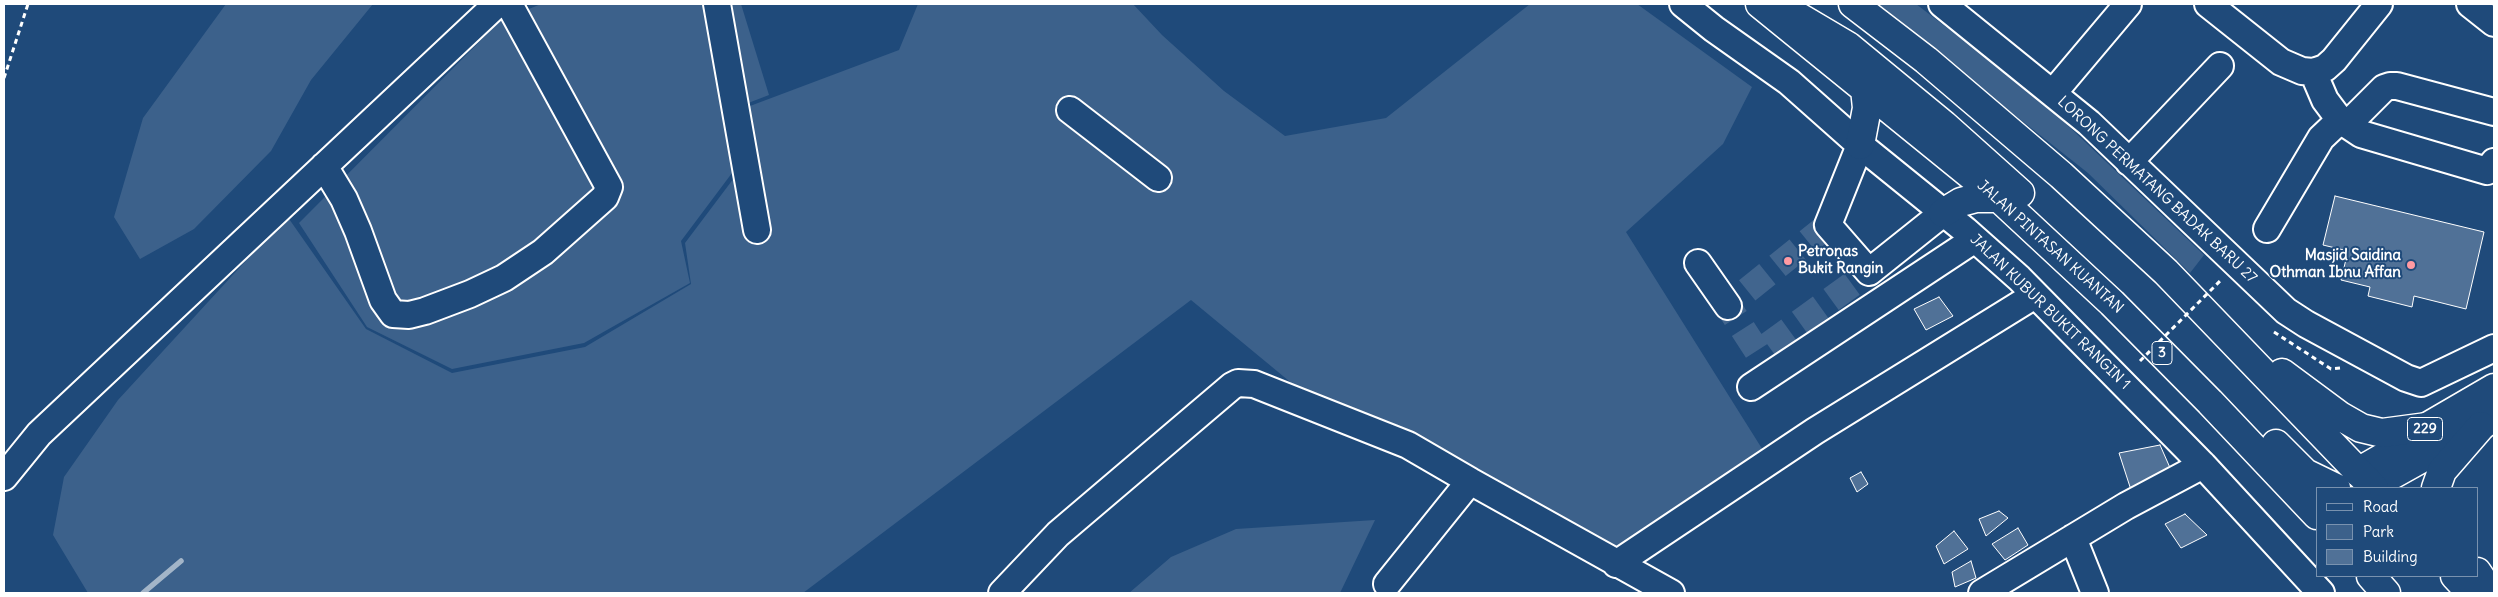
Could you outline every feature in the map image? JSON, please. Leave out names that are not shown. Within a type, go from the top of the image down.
[{"type":"main road","name":"JALAN PINTASAN KUANTAN","points":[[1760,4],[1999,198],[2112,303],[2210,402],[2316,514]]},
{"type":"main road","points":[[1772,4],[1794,12],[1848,46],[1944,125],[2118,284],[2305,473],[2333,487]]},
{"type":"main road","points":[[1853,4],[1933,66],[2061,175],[2159,266],[2224,331],[2364,484]]},
{"type":"main road","points":[[1860,145],[1867,108],[1865,89]]},
{"type":"main road","points":[[1944,213],[1961,202],[1976,198],[1999,198]]},
{"type":"main road","points":[[2224,331],[2340,416],[2361,428],[2382,433],[2427,427]]},
{"type":"main road","name":"229","points":[[2364,484],[2398,449],[2427,427],[2494,388]]},
{"type":"main road","points":[[2436,487],[2442,471],[2487,422]]},
{"type":"main road","name":"229","points":[[2364,484],[2487,422]]},
{"type":"main road","points":[[2478,574],[2491,593]]},
{"type":"main road","points":[[2374,577],[2396,584]]},
{"type":"main road","points":[[2456,577],[2471,593]]},
{"type":"street","points":[[4,477],[40,434],[496,4]]},
{"type":"street","points":[[324,166],[344,199],[358,231],[383,300],[393,314],[409,315],[425,311],[470,294],[504,278],[543,252],[599,202],[609,187],[509,4]]},
{"type":"street","points":[[717,4],[757,230]]},
{"type":"street","name":"JALAN KUBUR BUKIT RANGIN 1","points":[[1683,4],[1714,29],[1789,82],[1860,145],[1975,239],[2035,295],[2203,465],[2321,593]]},
{"type":"street","name":"LORONG PERMATANG BADAK BARU 27","points":[[1942,4],[2053,92],[2286,311],[2406,378],[2421,384],[2494,348]]},
{"type":"street","name":"LORONG PERMATANG BADAK BARU 27","points":[[2053,92],[2128,4]]},
{"type":"street","points":[[2208,4],[2281,62],[2302,71],[2313,72],[2325,68],[2334,60],[2379,4]]},
{"type":"street","points":[[2470,4],[2494,23]]},
{"type":"street","points":[[2129,162],[2220,66]]},
{"type":"street","points":[[2313,72],[2325,100],[2343,122],[2361,134],[2487,171],[2494,162]]},
{"type":"street","points":[[2266,229],[2321,138],[2384,88],[2397,86],[2494,112]]},
{"type":"street","points":[[1070,110],[1158,178]]},
{"type":"street","points":[[1860,145],[1828,225],[1868,272],[1944,213]]},
{"type":"street","points":[[1751,387],[1975,239]]},
{"type":"street","points":[[1698,263],[1728,306]]},
{"type":"street","points":[[1616,564],[1815,430],[2035,295]]},
{"type":"street","points":[[1002,593],[1058,534],[1232,386],[1238,383],[1254,384],[1408,444],[1470,481],[1670,593]]},
{"type":"street","points":[[1982,593],[2161,486],[2203,465]]},
{"type":"street","points":[[1387,584],[1470,481]]},
{"type":"street","points":[[2073,538],[2095,593]]},
{"type":"path","points":[[4,78],[28,4]]},
{"type":"path","points":[[2140,361],[2220,281]]},
{"type":"green space","points":[[226,4],[373,4],[311,80],[271,151],[194,229],[140,259],[114,217],[143,118]]},
{"type":"green space","points":[[541,4],[741,4],[769,95],[743,105],[735,169],[681,241],[690,283],[584,343],[452,369],[367,327],[299,223],[500,21]]},
{"type":"green space","points":[[918,4],[1133,4],[1162,35],[1224,91],[1285,136],[1386,118],[1530,4],[1637,4],[1752,87],[1723,144],[1626,232],[1766,455],[1613,550],[1335,419],[1191,300],[803,593],[88,593],[53,535],[64,477],[118,400],[287,216],[366,329],[452,373],[585,347],[691,284],[685,243],[740,170],[750,106],[899,50]]},
{"type":"green space","points":[[1874,4],[1916,4],[2040,99],[2204,255],[2190,273],[2088,173]]},
{"type":"green space","points":[[1375,520],[1340,593],[1129,593],[1171,557],[1236,529]]},
{"type":"building","name":"Masjid Saidina Othman Ibnu Affan","points":[[2335,196],[2484,232],[2466,309],[2414,296],[2412,307],[2368,296],[2370,287],[2341,280],[2348,251],[2323,245]]},
{"type":"building","points":[[1939,297],[1953,316],[1926,330],[1914,309]]},
{"type":"building","points":[[2160,445],[2171,470],[2132,493],[2119,453]]},
{"type":"building","points":[[1861,472],[1868,484],[1857,492],[1850,478]]},
{"type":"building","points":[[1999,511],[2008,518],[1986,536],[1979,519]]},
{"type":"building","points":[[2185,514],[2207,535],[2181,548],[2165,524]]},
{"type":"building","points":[[2018,528],[2028,545],[2005,560],[1992,544]]},
{"type":"building","points":[[1954,531],[1968,549],[1944,564],[1936,546]]},
{"type":"building","points":[[1971,561],[1976,578],[1955,587],[1952,572]]},
{"type":"waterway","points":[[143,593],[181,561]]},
{"type":"tunnel","points":[[1828,225],[1728,306],[1757,351],[1760,351],[1869,272]]},
{"type":"place","name":"Petronas Bukit Rangin","points":[[1788,261]]},
{"type":"place","name":"Masjid Saidina Othman Ibnu Affan","points":[[2411,265]]}]
